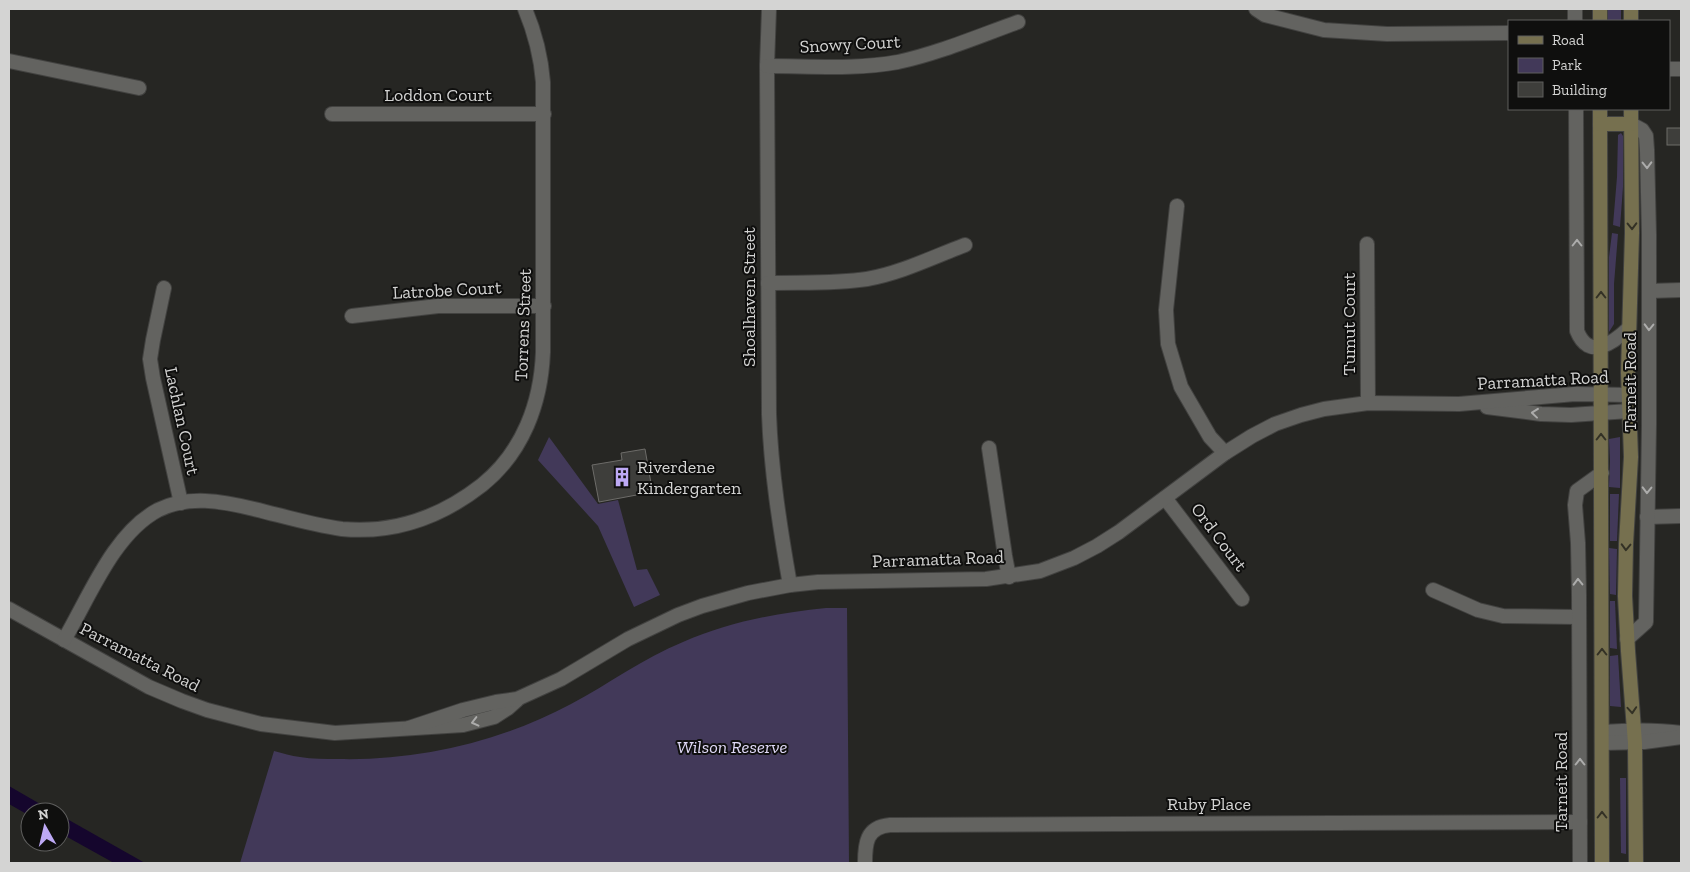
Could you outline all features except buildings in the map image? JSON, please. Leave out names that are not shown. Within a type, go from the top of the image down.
[{"type":"main road","name":"Tarneit Road","points":[[1600,110],[1602,863]]},
{"type":"main road","name":"Tarneit Road","points":[[1631,110],[1632,233],[1629,328],[1631,457],[1625,596],[1634,736],[1636,863]]},
{"type":"main road","points":[[1600,124],[1631,124]]},
{"type":"street","name":"Torrens Street","points":[[64,640],[123,538],[146,517],[160,509],[193,500],[219,502],[324,526],[361,530],[380,529],[418,521],[452,506],[469,495],[511,455],[529,423],[536,404],[542,370],[544,306],[543,82],[540,58],[532,26],[525,9]]},
{"type":"street","name":"Shoalhaven Street","points":[[769,9],[767,66],[769,431],[779,516],[790,584]]},
{"type":"street","points":[[1256,9],[1265,15],[1324,30],[1386,34],[1508,33]]},
{"type":"street","name":"Snowy Court","points":[[767,66],[848,66],[896,62],[938,50],[1018,22]]},
{"type":"street","points":[[9,61],[139,88]]},
{"type":"street","name":"Tarneit Road","points":[[1576,110],[1578,331],[1584,344],[1592,347],[1601,347],[1613,342],[1629,328]]},
{"type":"street","name":"Loddon Court","points":[[332,114],[544,114]]},
{"type":"street","name":"Tarneit Road","points":[[1627,639],[1646,622],[1649,291],[1646,136],[1638,127],[1631,124]]},
{"type":"street","points":[[1176,206],[1166,310],[1168,344],[1182,387],[1210,437],[1225,453]]},
{"type":"street","name":"Tumut Court","points":[[1368,244],[1368,403]]},
{"type":"street","points":[[768,283],[839,282],[868,278],[888,274],[965,245]]},
{"type":"street","name":"Lachlan Court","points":[[164,288],[150,360],[181,503]]},
{"type":"street","points":[[1649,291],[1681,290]]},
{"type":"street","name":"Latrobe Court","points":[[352,316],[438,306],[544,306]]},
{"type":"street","name":"Parramatta Road","points":[[9,609],[149,687],[182,701],[234,718],[286,728],[335,733],[463,725],[494,717],[508,708],[517,699],[561,680],[628,639],[678,615],[730,597],[790,584],[838,581],[960,580],[1009,577],[1040,571],[1074,558],[1097,546],[1119,532],[1225,453],[1252,436],[1275,424],[1292,418],[1324,409],[1368,403],[1458,404],[1575,394],[1629,395]]},
{"type":"street","name":"Parramatta Road","points":[[1458,404],[1541,414],[1601,414],[1629,411]]},
{"type":"street","points":[[989,448],[1009,577]]},
{"type":"street","name":"Tarneit Road","points":[[1580,863],[1576,496],[1577,491],[1602,473]]},
{"type":"street","name":"Ord Court","points":[[1165,498],[1242,599]]},
{"type":"street","points":[[1647,517],[1681,516]]},
{"type":"street","points":[[1433,590],[1478,610],[1503,616],[1578,617]]},
{"type":"street","points":[[1634,736],[1662,730],[1681,733]]},
{"type":"street","points":[[1602,737],[1681,738]]},
{"type":"street","name":"Ruby Place","points":[[865,863],[868,839],[877,828],[890,825],[1580,822]]},
{"type":"green space","points":[[1608,9],[1621,9],[1621,20],[1608,20]]},
{"type":"green space","points":[[1621,133],[1623,136],[1623,187],[1620,227],[1613,225],[1618,135]]},
{"type":"green space","points":[[1612,233],[1618,234],[1614,284],[1614,324],[1609,332],[1609,257]]},
{"type":"green space","points":[[549,437],[598,504],[618,500],[637,570],[647,569],[660,595],[634,607],[598,526],[538,460]]},
{"type":"green space","points":[[1620,437],[1620,488],[1609,487],[1609,439]]},
{"type":"green space","points":[[1610,494],[1619,494],[1617,541],[1610,541]]},
{"type":"green space","points":[[1609,548],[1617,549],[1616,595],[1610,594]]},
{"type":"green space","points":[[1610,601],[1615,601],[1617,649],[1610,648]]},
{"type":"green space","name":"Wilson Reserve","points":[[826,608],[847,608],[849,863],[240,863],[274,751],[309,758],[368,759],[428,752],[487,739],[516,729],[571,704],[668,648],[700,635],[753,619]]},
{"type":"green space","points":[[1618,655],[1621,707],[1610,706],[1610,656]]},
{"type":"green space","points":[[1620,778],[1626,778],[1626,854],[1621,853]]},
{"type":"shaded area","points":[[9,786],[37,802],[20,802],[20,810],[9,804]]},
{"type":"shaded area","points":[[70,821],[145,863],[114,863],[70,839]]},
{"type":"place","name":"Riverdene Kindergarten","points":[[622,477]]}]
